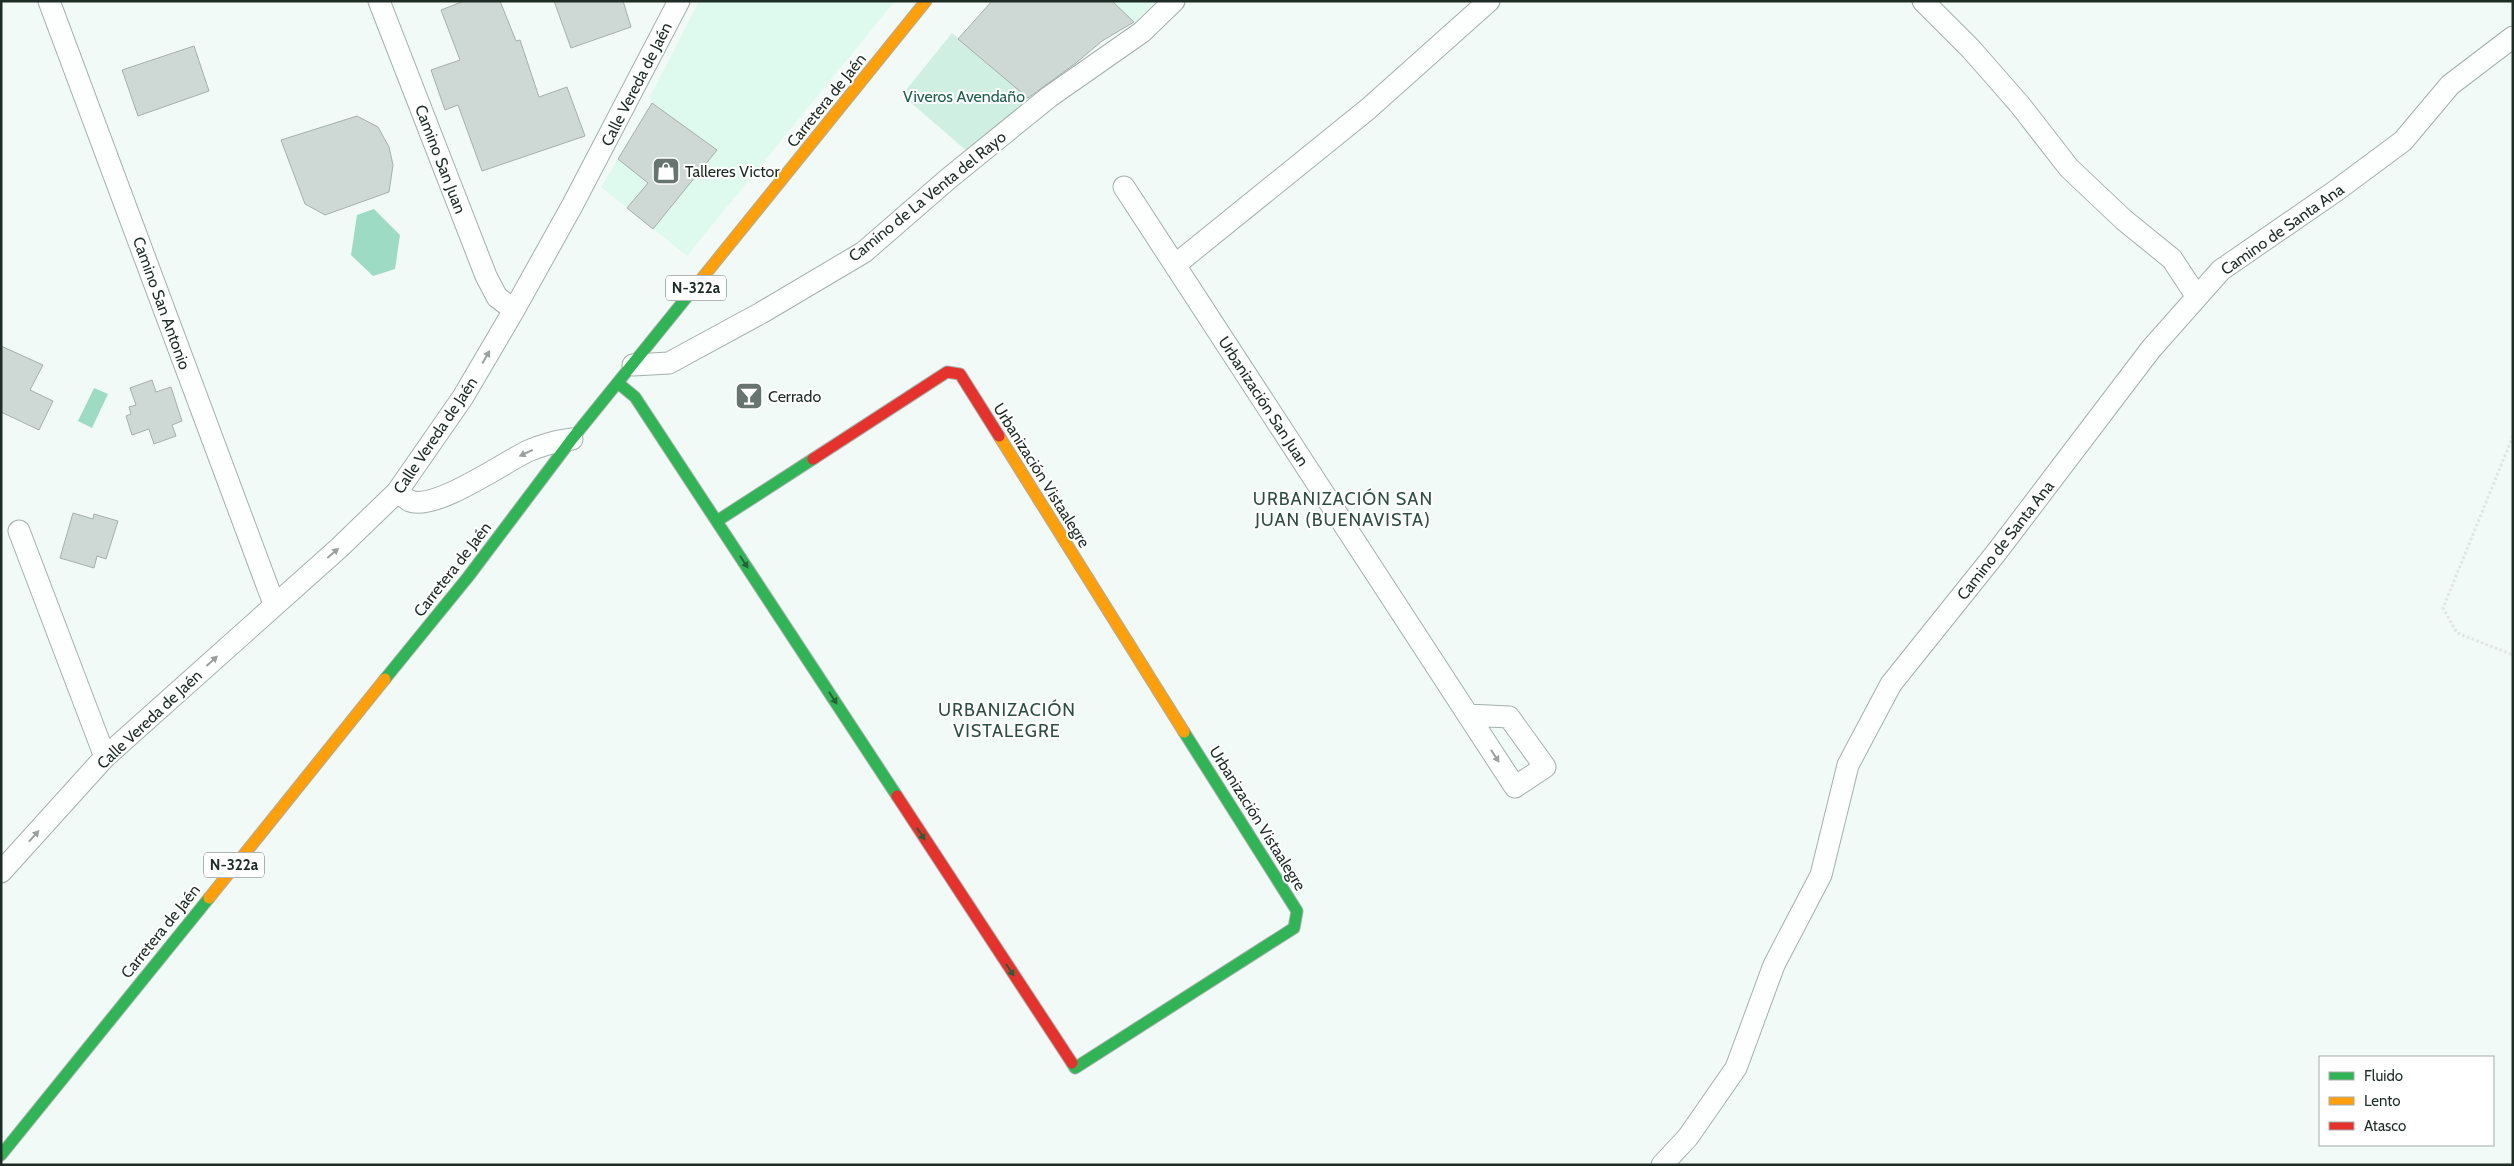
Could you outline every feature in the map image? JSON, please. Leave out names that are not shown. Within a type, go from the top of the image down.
[{"type":"main road","name":"Carretera de Jaén","points":[[1,1156],[468,577],[572,439],[926,1]]},
{"type":"main road","name":"Urbanización Vistaalegre","points":[[618,383],[635,397],[1075,1068],[1294,928],[1297,911],[960,374],[947,372],[717,521]]},
{"type":"street","name":"Camino San Antonio","points":[[49,1],[274,604]]},
{"type":"street","name":"Camino San Juan","points":[[379,1],[486,276],[497,296],[514,310]]},
{"type":"street","points":[[659,1],[667,23]]},
{"type":"street","name":"Calle Vereda de Jaén","points":[[1,872],[105,757],[274,604],[339,548],[398,492],[463,397],[514,310],[572,206],[678,1]]},
{"type":"street","name":"Camino de La Venta del Rayo","points":[[633,365],[669,363],[761,313],[864,252],[948,180],[1050,97],[1142,32],[1174,1]]},
{"type":"street","points":[[1175,265],[1368,109],[1489,1]]},
{"type":"street","points":[[1922,1],[1971,49],[2008,91],[2069,168],[2124,220],[2172,259],[2197,297]]},
{"type":"street","name":"Camino de Santa Ana","points":[[1662,1165],[1688,1137],[1736,1068],[1774,965],[1821,875],[1848,765],[1891,684],[1996,553],[2151,349],[2221,270],[2337,190],[2403,141],[2450,85],[2513,37]]},
{"type":"street","name":"Urbanización San Juan","points":[[1124,187],[1468,715]]},
{"type":"street","points":[[398,492],[410,501],[428,502],[444,496],[529,451],[572,439]]},
{"type":"street","points":[[19,531],[105,757]]},
{"type":"path","points":[[2513,436],[2443,608],[2457,633],[2513,655]]},
{"type":"shaded area","points":[[699,1],[895,1],[687,256],[601,187],[652,103],[650,96]]},
{"type":"shaded area","points":[[1112,1],[1156,1],[1134,23]]},
{"type":"shaded area","points":[[374,209],[400,235],[395,269],[373,276],[351,255],[357,215]]},
{"type":"shaded area","points":[[94,388],[108,394],[92,428],[78,421]]},
{"type":"green space","name":"Viveros Avendaño","points":[[952,33],[1032,101],[968,152],[902,95]]},
{"type":"building","points":[[464,1],[500,1],[516,41],[520,40],[539,97],[567,87],[585,136],[482,171],[458,105],[445,110],[431,70],[460,60],[441,10]]},
{"type":"building","points":[[554,1],[623,1],[631,27],[571,48]]},
{"type":"building","points":[[992,1],[1112,1],[1134,22],[1102,41],[1076,63],[1028,98],[958,39]]},
{"type":"building","points":[[194,46],[209,91],[138,116],[122,70]]},
{"type":"building","name":"Talleres Victor","points":[[652,103],[717,150],[653,229],[627,208],[648,183],[618,159]]},
{"type":"building","points":[[357,116],[378,127],[389,147],[393,165],[389,192],[325,215],[305,204],[281,140]]},
{"type":"building","points":[[1,346],[43,365],[30,390],[53,401],[39,430],[1,412]]},
{"type":"building","points":[[152,380],[156,392],[171,387],[182,421],[172,425],[176,436],[154,444],[149,429],[132,435],[126,416],[131,414],[129,407],[136,405],[130,388]]},
{"type":"building","points":[[73,513],[93,519],[94,514],[118,521],[106,559],[97,556],[94,568],[60,558]]},
{"type":"traffic: fast","points":[[385,679],[468,577],[572,439],[695,287]]},
{"type":"traffic: fast","points":[[618,383],[635,397],[897,796]]},
{"type":"traffic: fast","points":[[717,521],[813,459]]},
{"type":"traffic: fast","points":[[1072,1063],[1075,1068],[1294,928],[1297,911],[1184,732]]},
{"type":"traffic: fast","points":[[1,1155],[209,898]]},
{"type":"traffic: slow","points":[[695,287],[926,1]]},
{"type":"traffic: slow","points":[[999,436],[1184,732]]},
{"type":"traffic: slow","points":[[209,898],[385,679]]},
{"type":"traffic: jam","points":[[813,459],[947,372],[960,374],[999,436]]},
{"type":"traffic: jam","points":[[897,796],[1072,1063]]},
{"type":"place","name":"Talleres Victor","points":[[666,171]]},
{"type":"place","name":"Cerrado","points":[[749,396]]},
{"type":"district","name":"URBANIZACIÓN SAN JUAN (BUENAVISTA)","points":[[1343,509]]},
{"type":"district","name":"URBANIZACIÓN VISTALEGRE","points":[[1007,720]]}]
